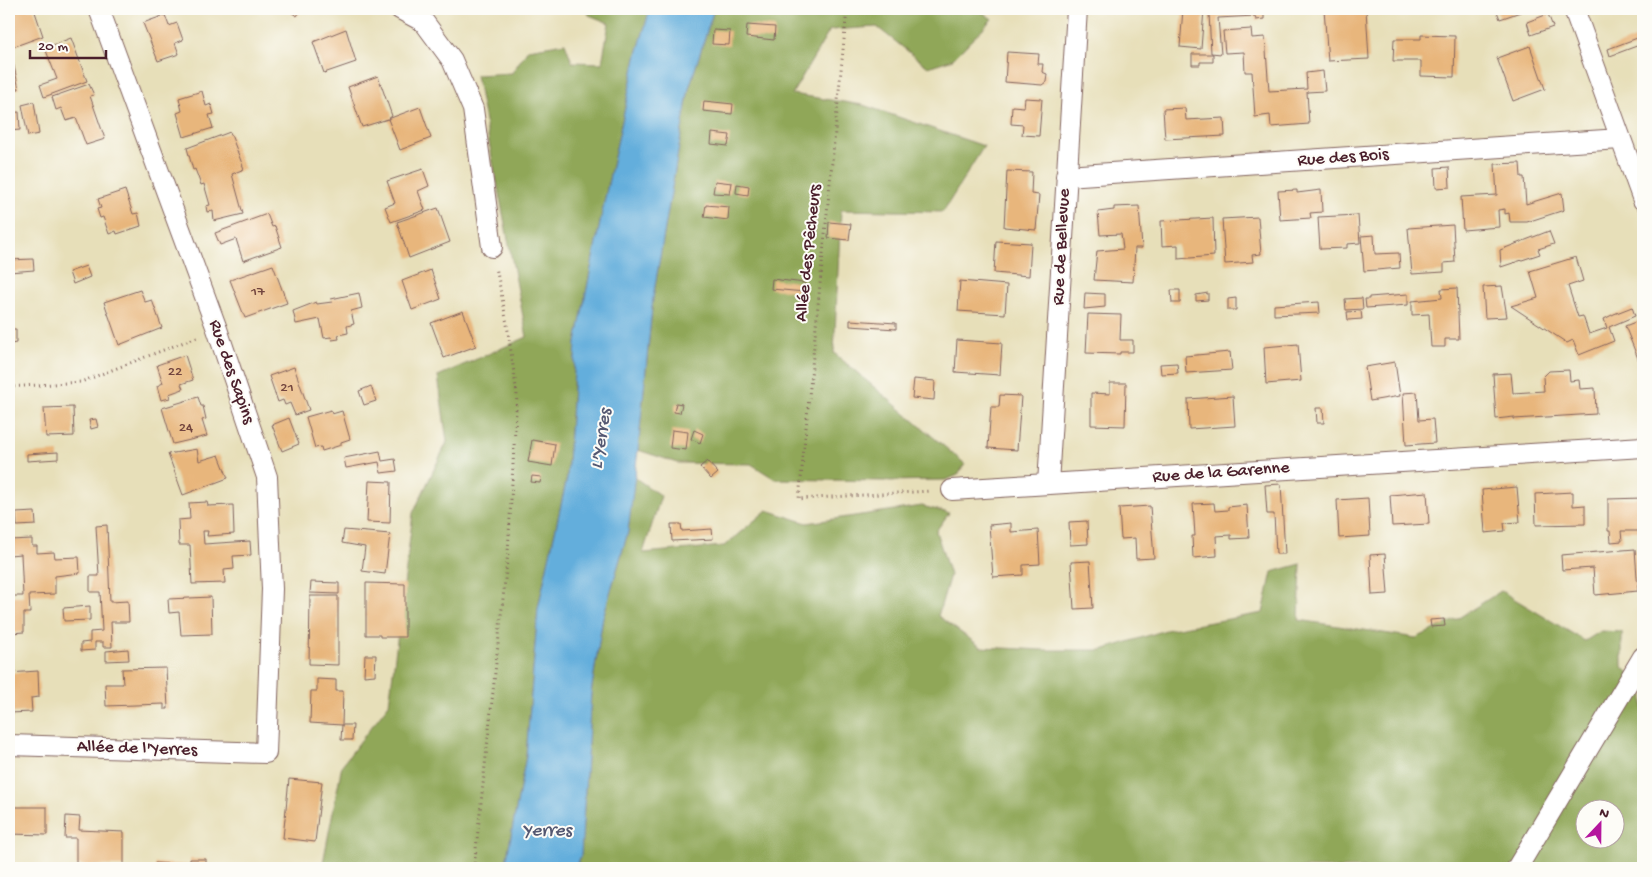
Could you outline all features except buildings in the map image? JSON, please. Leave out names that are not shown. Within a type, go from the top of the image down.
[{"type":"street","name":"Rue des Sapins","points":[[99,9],[217,329],[267,477],[272,589],[266,753]]},
{"type":"street","points":[[400,9],[424,22],[452,60],[472,108],[492,247]]},
{"type":"street","name":"Rue de Bellevue","points":[[1048,484],[1077,9]]},
{"type":"street","points":[[1574,9],[1643,200]]},
{"type":"street","name":"Rue des Bois","points":[[1066,176],[1620,139]]},
{"type":"street","name":"Rue de la Garenne","points":[[952,490],[1643,447]]},
{"type":"street","points":[[1517,868],[1643,657]]},
{"type":"street","name":"Allée de l'Yerres","points":[[9,745],[266,753]]},
{"type":"path","name":"Allée des Pêcheurs","points":[[847,9],[799,499],[952,490]]},
{"type":"path","points":[[474,868],[508,552],[518,394],[492,247]]},
{"type":"path","points":[[9,386],[82,382],[217,329]]},
{"type":"green space","points":[[586,9],[650,9],[637,54],[606,193],[576,343],[567,478],[538,608],[526,756],[505,868],[322,868],[342,765],[389,704],[413,513],[447,442],[438,376],[527,337],[476,75],[512,73],[528,49],[565,43],[572,62],[602,63],[609,23],[589,15]]},
{"type":"green space","points":[[714,9],[978,9],[992,19],[953,59],[928,67],[877,27],[830,30],[792,94],[863,105],[984,146],[943,212],[841,210],[834,353],[965,464],[958,475],[946,480],[775,479],[751,464],[678,463],[638,450],[653,298],[689,88]]},
{"type":"green space","points":[[634,477],[661,496],[643,553],[724,546],[767,510],[807,523],[922,506],[949,513],[936,531],[950,575],[938,616],[981,647],[1102,650],[1166,630],[1263,613],[1272,572],[1301,564],[1299,620],[1416,638],[1457,619],[1501,591],[1585,641],[1601,631],[1622,632],[1622,666],[1643,687],[1643,868],[576,868],[581,855],[591,693],[603,617],[628,532]]},
{"type":"water","points":[[650,9],[714,9],[689,88],[653,298],[628,532],[603,617],[591,693],[581,855],[576,868],[505,868],[526,756],[538,608],[567,478],[576,343],[606,193],[637,54]]},
{"type":"water label","name":"L'Yerres","points":[[602,439]]},
{"type":"water label","name":"Yerres","points":[[547,831]]}]
